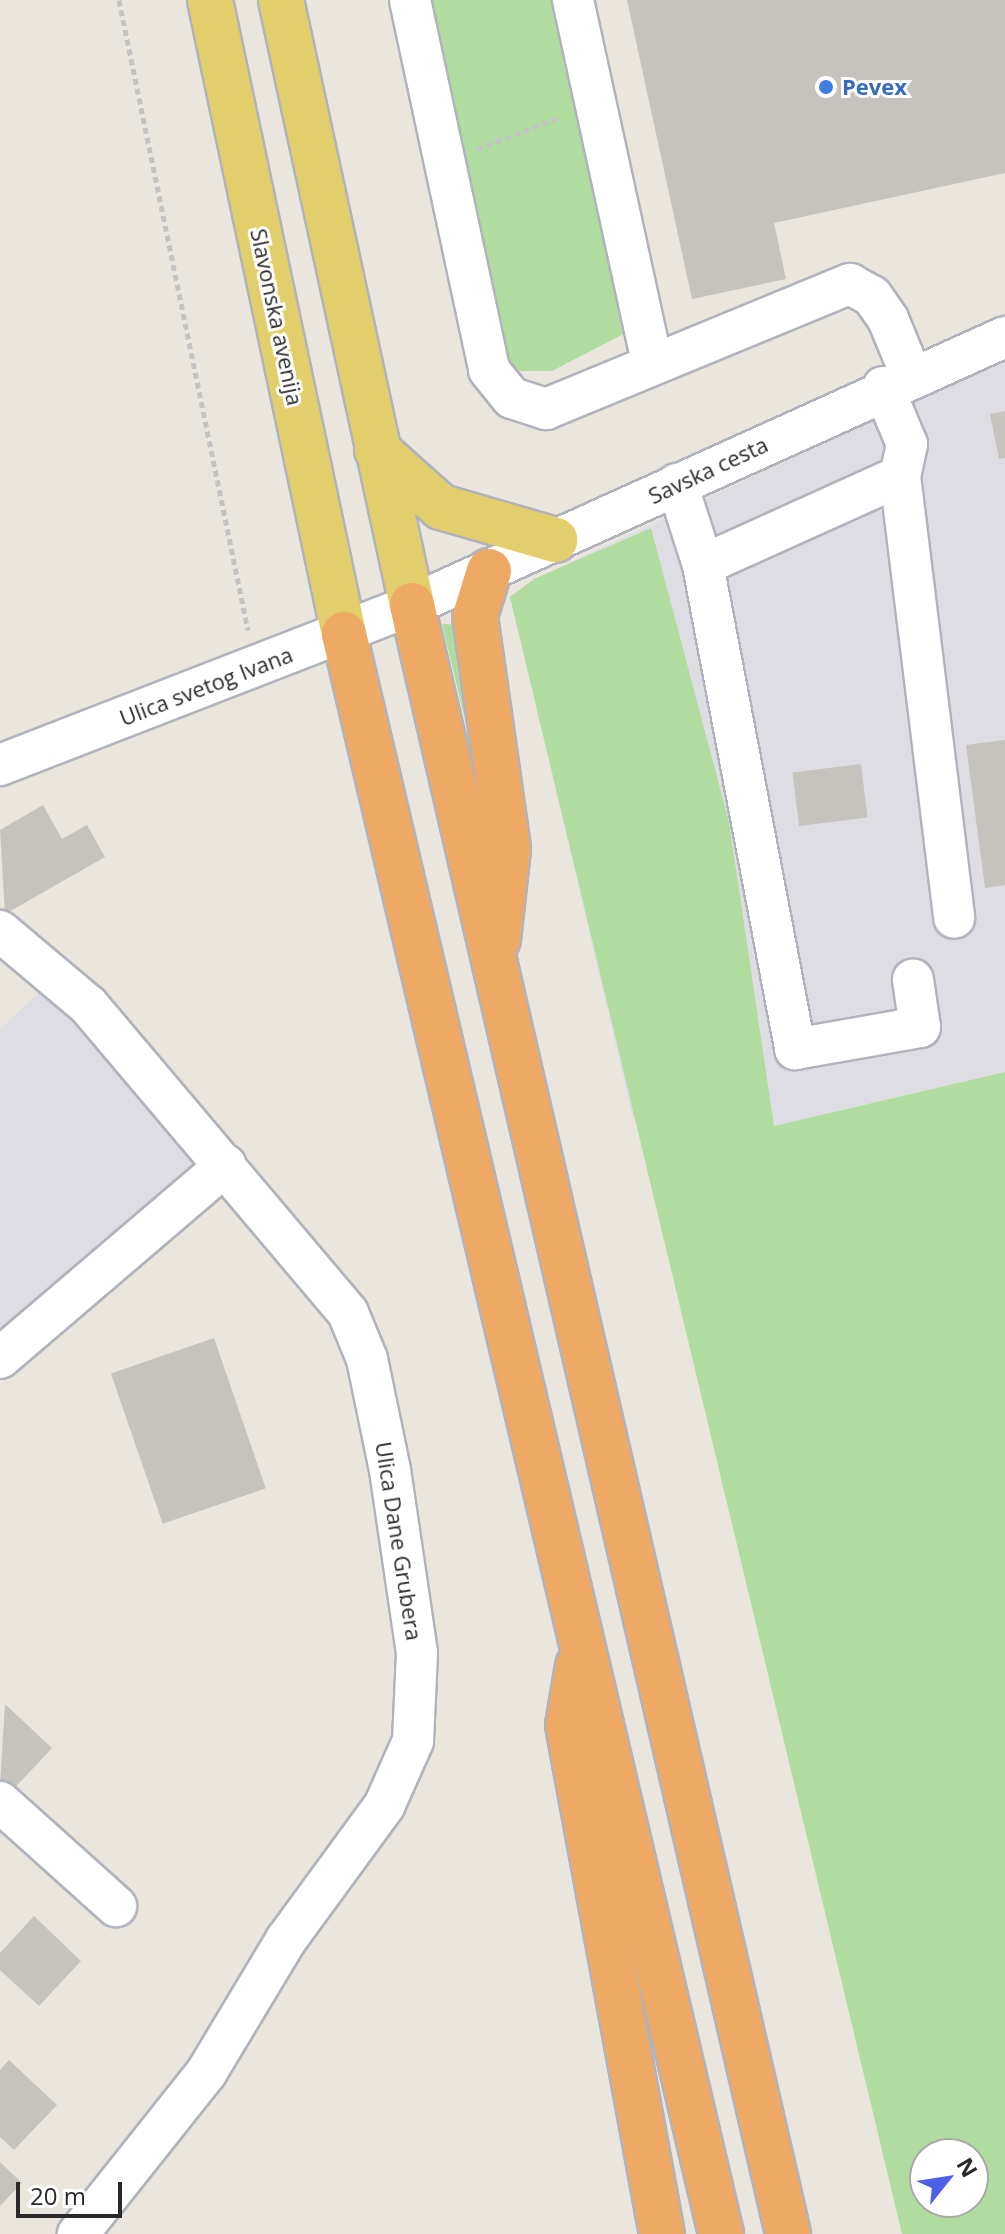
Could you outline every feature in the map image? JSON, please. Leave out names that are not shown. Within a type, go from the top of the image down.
[{"type":"highway","points":[[489,571],[475,637],[508,849],[494,965]]},
{"type":"highway","points":[[412,605],[788,2234]]},
{"type":"highway","points":[[344,634],[721,2234]]},
{"type":"highway","points":[[582,1644],[568,1725],[662,2234]]},
{"type":"main road","name":"Slavonska avenija","points":[[210,0],[344,634]]},
{"type":"main road","points":[[281,0],[412,605]]},
{"type":"main road","points":[[377,450],[441,507],[555,540]]},
{"type":"street","points":[[410,0],[449,161],[489,370],[500,389],[546,409],[652,362],[850,284],[872,296],[888,319],[907,444],[900,476],[954,918]]},
{"type":"street","points":[[573,0],[652,362]]},
{"type":"street","name":"Savska cesta","points":[[412,605],[897,381],[1005,337]]},
{"type":"street","points":[[703,565],[900,476]]},
{"type":"street","points":[[677,484],[703,565],[795,1049],[920,1027],[913,980]]},
{"type":"street","name":"Ulica svetog Ivana","points":[[0,765],[344,634],[412,605]]},
{"type":"street","name":"Ulica Dane Grubera","points":[[0,931],[88,1005],[348,1313],[367,1359],[409,1576],[417,1653],[413,1741],[376,1819],[286,1940],[206,2073],[78,2234]]},
{"type":"street","points":[[0,1358],[226,1165]]},
{"type":"street","points":[[0,1802],[116,1906]]},
{"type":"path","points":[[119,0],[249,637]]},
{"type":"path","points":[[449,161],[596,104]]},
{"type":"shaded area","points":[[1005,359],[1005,1072],[774,1126],[633,1118],[510,597],[534,579]]},
{"type":"shaded area","points":[[44,988],[192,1153],[198,1170],[0,1345],[0,1029]]},
{"type":"green space","points":[[427,0],[563,0],[639,326],[552,371],[520,371],[503,357]]},
{"type":"green space","points":[[651,528],[729,822],[774,1126],[1005,1072],[1005,2234],[902,2234],[510,597],[534,579]]},
{"type":"green space","points":[[442,624],[460,625],[491,828]]},
{"type":"building","name":"Pevex","points":[[627,0],[1005,0],[1005,173],[774,223],[786,279],[692,299]]},
{"type":"building","points":[[1005,411],[1005,458],[999,459],[990,414]]},
{"type":"building","points":[[1005,740],[1005,885],[985,888],[966,745]]},
{"type":"building","points":[[861,764],[868,818],[799,826],[793,772]]},
{"type":"building","points":[[43,805],[62,839],[87,825],[105,857],[5,914],[0,830]]},
{"type":"building","points":[[214,1338],[266,1488],[163,1524],[111,1373]]},
{"type":"building","points":[[5,1704],[52,1748],[9,1794],[0,1785]]},
{"type":"building","points":[[34,1916],[81,1961],[39,2006],[0,1970],[0,1953]]},
{"type":"building","points":[[9,2060],[57,2105],[14,2150],[0,2137],[0,2070]]},
{"type":"building","points":[[0,2162],[22,2183],[0,2206]]},
{"type":"place","name":"Pevex","points":[[826,87]]}]
